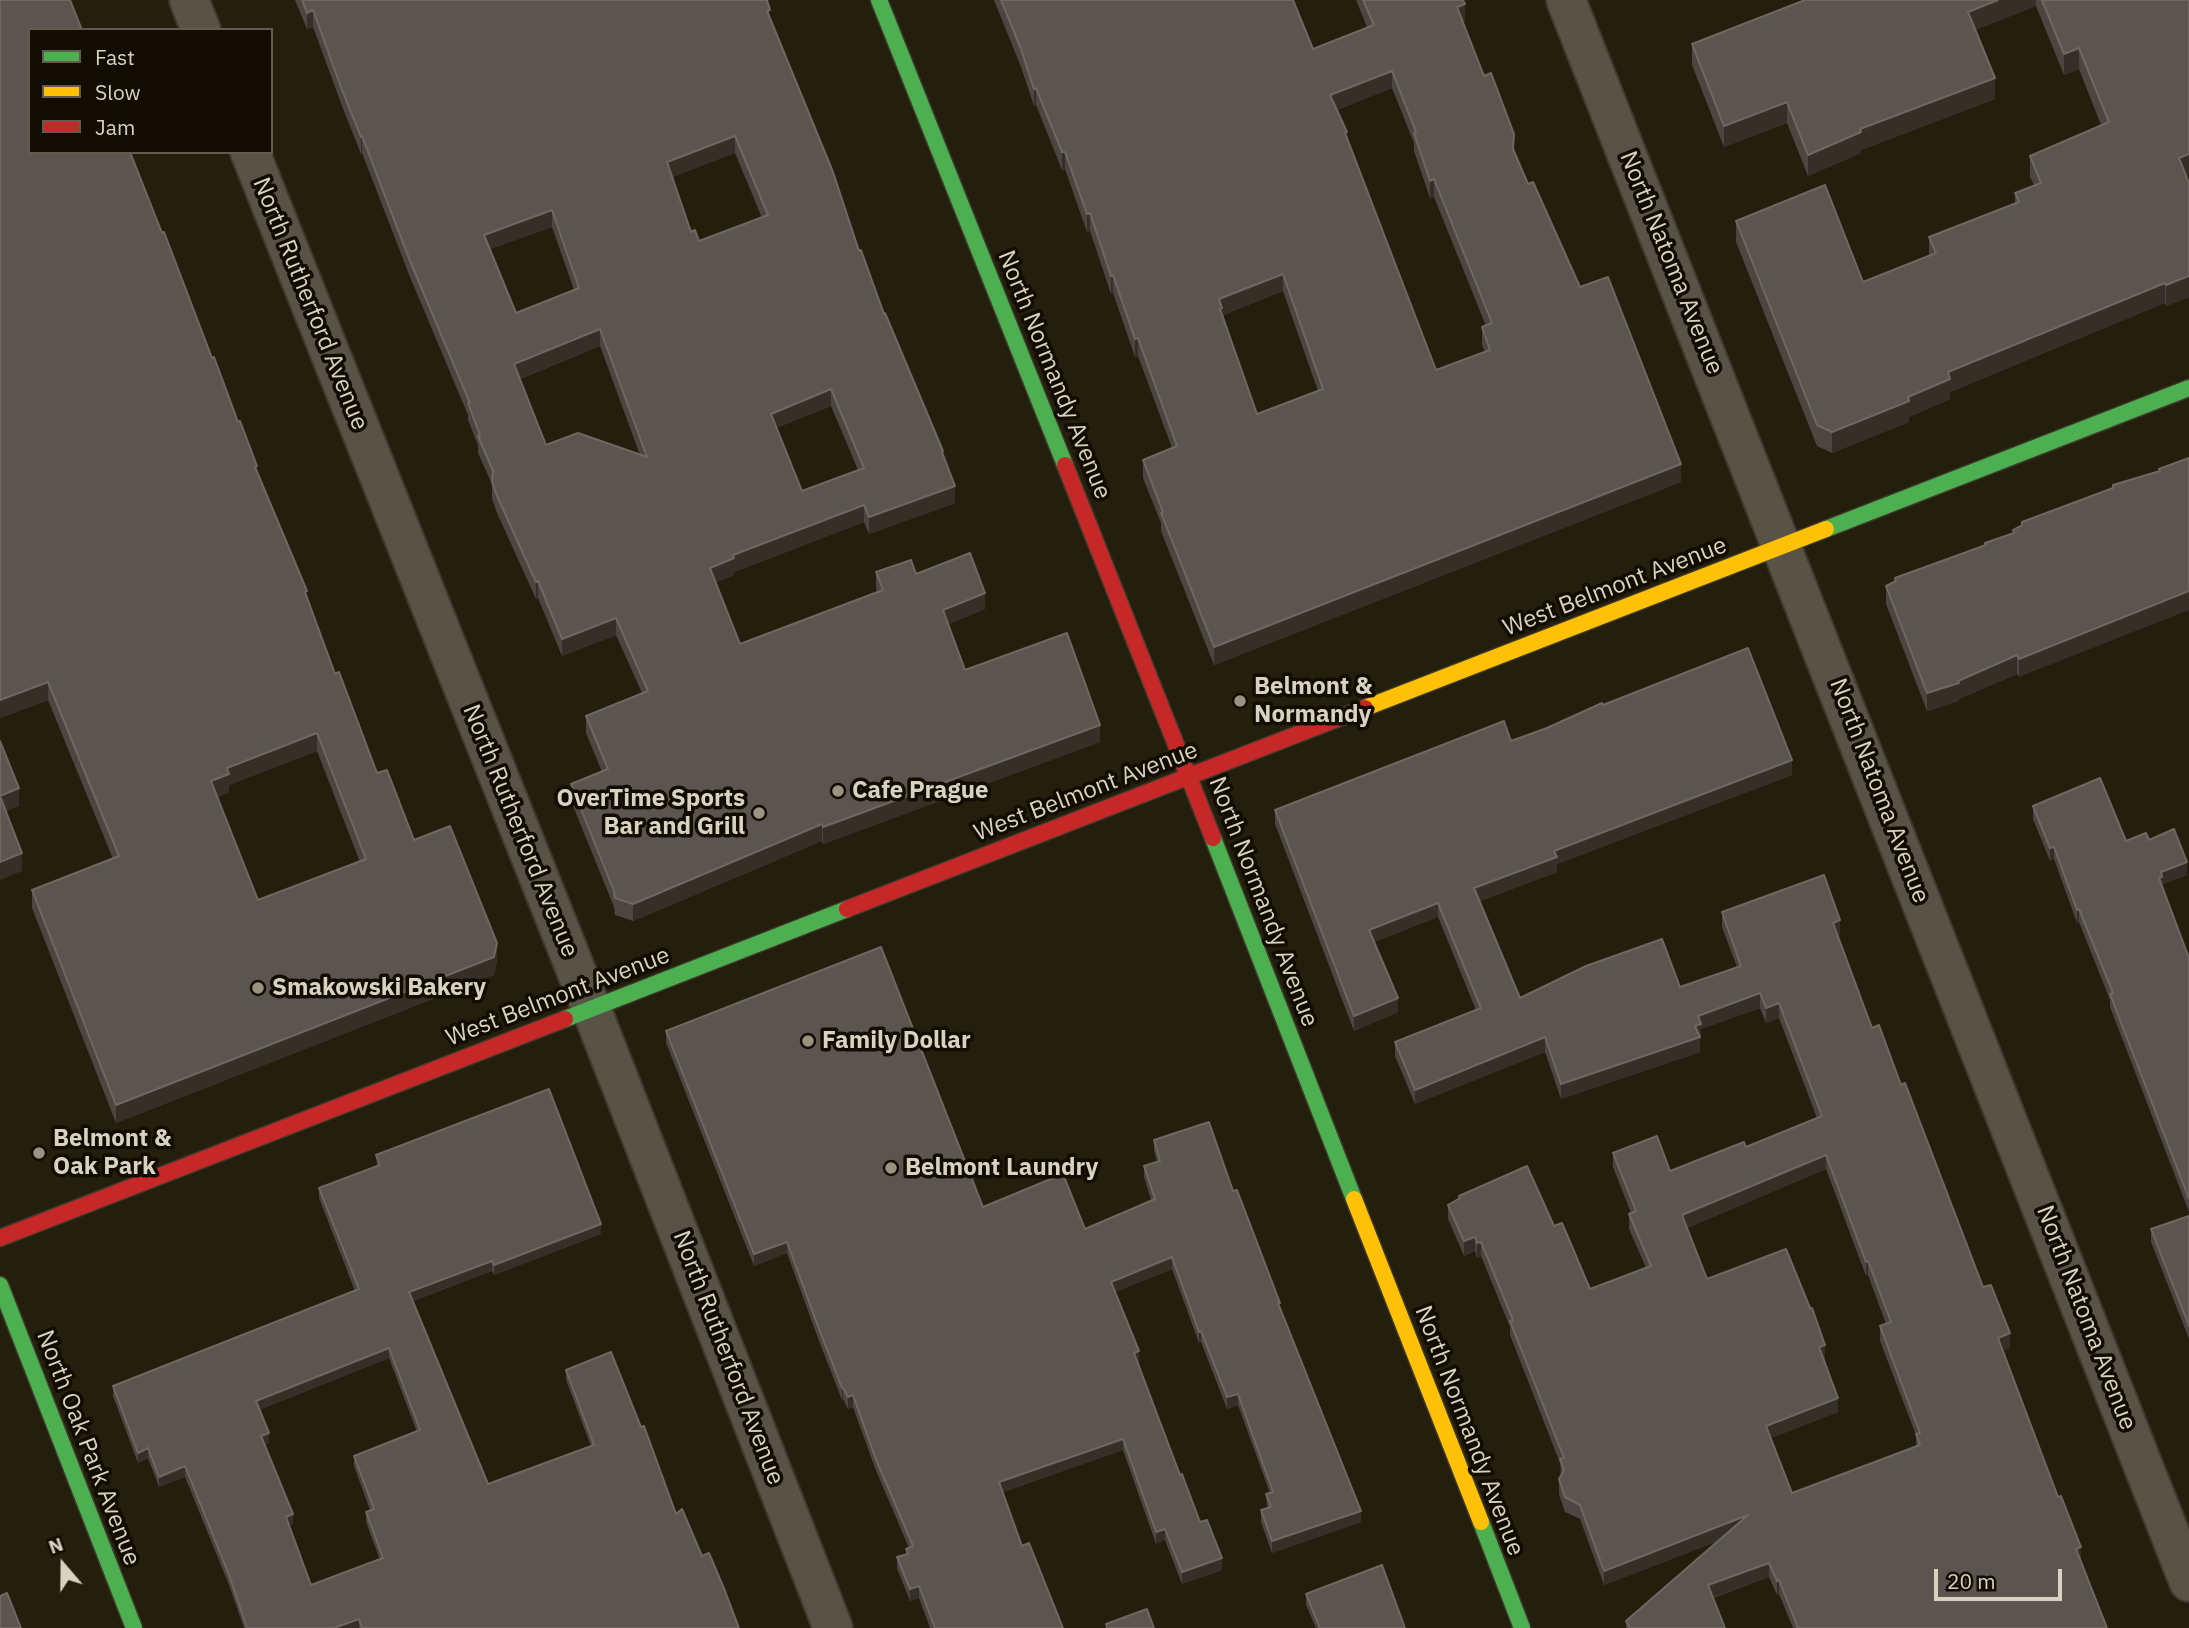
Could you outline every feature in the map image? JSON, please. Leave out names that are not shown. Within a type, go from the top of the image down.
[{"type":"main road","name":"North Normandy Avenue","points":[[880,0],[1189,776],[1522,1628]]},
{"type":"main road","name":"West Belmont Avenue","points":[[0,1238],[2189,388]]},
{"type":"main road","name":"North Oak Park Avenue","points":[[0,1285],[134,1628]]},
{"type":"street","points":[[189,0],[200,28]]},
{"type":"street","name":"North Natoma Avenue","points":[[1580,4],[1783,546],[2189,1582]]},
{"type":"street","name":"North Rutherford Avenue","points":[[251,154],[591,1008],[833,1628]]},
{"type":"building","points":[[0,0],[70,0],[81,28],[28,28],[28,154],[131,154],[238,422],[240,421],[257,466],[255,467],[307,591],[305,592],[335,674],[339,672],[377,773],[387,770],[414,840],[450,826],[497,943],[494,957],[116,1105],[32,890],[119,856],[48,682],[0,700]],"holes":[[[317,733],[366,859],[258,900],[211,781],[229,774],[227,768]]]},
{"type":"building","points":[[302,0],[767,0],[770,10],[767,11],[833,172],[859,251],[861,250],[884,314],[943,451],[955,486],[869,517],[864,505],[733,555],[734,558],[710,568],[740,644],[883,590],[876,572],[911,560],[916,574],[970,553],[985,593],[943,610],[965,670],[1067,633],[1100,725],[823,827],[822,824],[633,904],[615,898],[571,784],[608,769],[586,716],[648,691],[616,618],[562,639],[538,581],[536,582],[497,496],[492,482],[493,471],[478,436],[480,435],[470,403],[410,261],[313,10],[307,13]],"holes":[[[735,136],[768,215],[699,241],[695,230],[691,232],[667,162]],[[552,210],[579,288],[516,313],[484,235]],[[600,329],[647,457],[578,433],[546,445],[514,364]],[[831,389],[864,468],[802,491],[771,414]]]},
{"type":"building","points":[[1001,0],[1293,0],[1313,49],[1374,25],[1363,0],[1463,0],[1465,4],[1457,7],[1484,76],[1491,73],[1514,134],[1513,149],[1528,184],[1533,182],[1580,287],[1608,277],[1681,464],[1214,647],[1143,460],[1177,446],[1138,338],[1135,339],[1113,275],[1111,276],[1090,213],[1087,214],[1065,152],[1062,152],[1036,88],[1034,89]],"holes":[[[1392,71],[1416,132],[1414,133],[1430,181],[1434,179],[1492,323],[1482,327],[1490,350],[1436,370],[1345,133],[1347,132],[1330,95]],[[1283,274],[1323,389],[1257,414],[1220,309],[1219,299]]]},
{"type":"building","points":[[1805,0],[1998,0],[1968,12],[1995,78],[1860,129],[1861,132],[1808,155],[1787,102],[1724,126],[1692,44]]},
{"type":"building","points":[[2042,0],[2189,0],[2189,154],[2179,158],[2189,183],[2189,276],[2166,285],[2165,283],[1948,372],[1950,379],[1908,397],[1909,401],[1832,432],[1817,425],[1736,221],[1825,185],[1863,282],[1936,253],[1929,237],[2019,202],[2015,193],[2041,183],[2030,156],[2109,122],[2079,48],[2064,54]]},
{"type":"building","points":[[2189,458],[2189,591],[2019,659],[2017,655],[1958,681],[1959,683],[1927,693],[1886,586],[1896,581],[1895,578],[2014,533],[2013,530],[2022,525],[2022,522]]},
{"type":"building","points":[[1748,648],[1792,760],[1554,851],[1557,857],[1474,888],[1520,998],[1586,966],[1662,939],[1680,987],[1741,966],[1722,912],[1824,875],[1840,920],[1833,923],[1872,1028],[1879,1025],[1901,1085],[1905,1083],[1983,1287],[1991,1285],[2010,1333],[1998,1338],[2058,1497],[2061,1496],[2081,1547],[2076,1549],[2107,1628],[1798,1628],[1779,1580],[1777,1581],[1769,1563],[1708,1585],[1725,1628],[1630,1628],[1626,1621],[1748,1515],[1604,1571],[1580,1505],[1565,1497],[1559,1479],[1564,1470],[1560,1459],[1564,1458],[1481,1242],[1477,1243],[1475,1237],[1464,1241],[1448,1205],[1460,1198],[1459,1196],[1527,1166],[1554,1226],[1562,1223],[1590,1289],[1651,1266],[1629,1214],[1636,1211],[1613,1153],[1657,1136],[1670,1171],[1744,1142],[1746,1147],[1822,1116],[1779,1003],[1766,1008],[1760,993],[1698,1016],[1701,1024],[1695,1026],[1700,1037],[1561,1084],[1545,1037],[1415,1090],[1395,1042],[1481,1008],[1438,903],[1369,930],[1398,998],[1354,1016],[1275,810],[1504,721],[1511,741],[1602,703],[1603,705]],"holes":[[[1826,1155],[1866,1262],[1868,1261],[1891,1322],[1880,1326],[1920,1433],[1916,1434],[1920,1445],[1792,1493],[1766,1426],[1838,1398],[1819,1347],[1825,1345],[1812,1308],[1786,1249],[1707,1279],[1682,1215]]]},
{"type":"building","points":[[0,741],[19,788],[0,796]]},
{"type":"building","points":[[2100,778],[2126,841],[2146,833],[2149,840],[2174,829],[2187,862],[2161,872],[2162,877],[2159,878],[2189,958],[2189,1199],[2110,994],[2113,993],[2079,909],[2077,910],[2054,847],[2050,848],[2033,806]]},
{"type":"building","points":[[0,796],[22,853],[0,862]]},
{"type":"building","points":[[881,947],[983,1207],[1063,1174],[1085,1229],[1155,1199],[1144,1166],[1160,1161],[1154,1140],[1209,1122],[1233,1191],[1237,1190],[1278,1303],[1361,1511],[1272,1541],[1261,1510],[1271,1507],[1266,1494],[1273,1492],[1238,1394],[1227,1397],[1201,1331],[1199,1332],[1172,1257],[1111,1282],[1139,1351],[1134,1353],[1180,1475],[1182,1474],[1200,1522],[1207,1520],[1222,1558],[1182,1572],[1165,1529],[1156,1532],[1123,1439],[999,1482],[1022,1546],[1029,1543],[1063,1628],[935,1628],[919,1586],[910,1589],[897,1557],[908,1554],[906,1549],[913,1546],[875,1457],[853,1395],[848,1397],[842,1388],[787,1242],[754,1254],[666,1031]]},
{"type":"building","points":[[549,1089],[601,1224],[494,1265],[492,1261],[409,1292],[488,1484],[594,1445],[566,1370],[611,1352],[641,1427],[644,1426],[676,1514],[682,1509],[702,1556],[709,1553],[739,1628],[362,1628],[359,1619],[334,1628],[247,1628],[229,1575],[185,1466],[159,1477],[148,1448],[138,1453],[113,1386],[359,1289],[319,1188],[380,1165],[376,1155]],"holes":[[[389,1348],[420,1430],[354,1456],[374,1509],[366,1512],[383,1558],[311,1585],[286,1517],[293,1514],[261,1436],[269,1433],[256,1401]]]},
{"type":"building","points":[[2189,1216],[2189,1326],[2151,1229]]},
{"type":"building","points":[[1382,1565],[1405,1628],[1320,1628],[1306,1594]]},
{"type":"building","points":[[7,1593],[21,1628],[0,1628],[0,1596]]},
{"type":"building","points":[[1147,1609],[1154,1628],[1107,1628],[1106,1624]]},
{"type":"traffic: fast","points":[[879,0],[1065,465]]},
{"type":"traffic: fast","points":[[1826,529],[2189,388]]},
{"type":"traffic: fast","points":[[1213,838],[1354,1199]]},
{"type":"traffic: fast","points":[[565,1019],[847,909]]},
{"type":"traffic: fast","points":[[0,1285],[134,1628]]},
{"type":"traffic: fast","points":[[1481,1522],[1522,1628]]},
{"type":"traffic: slow","points":[[1365,708],[1826,529]]},
{"type":"traffic: slow","points":[[1354,1199],[1481,1522]]},
{"type":"traffic: jam","points":[[1065,465],[1213,838]]},
{"type":"traffic: jam","points":[[847,909],[1365,708]]},
{"type":"traffic: jam","points":[[0,1238],[565,1019]]},
{"type":"place","name":"Belmont & Normandy","points":[[1240,701]]},
{"type":"place","name":"Cafe Prague","points":[[838,791]]},
{"type":"place","name":"OverTime Sports Bar and Grill","points":[[759,813]]},
{"type":"place","name":"Smakowski Bakery","points":[[258,988]]},
{"type":"place","name":"Family Dollar","points":[[808,1041]]},
{"type":"place","name":"Belmont & Oak Park","points":[[39,1153]]},
{"type":"place","name":"Belmont Laundry","points":[[891,1168]]}]
